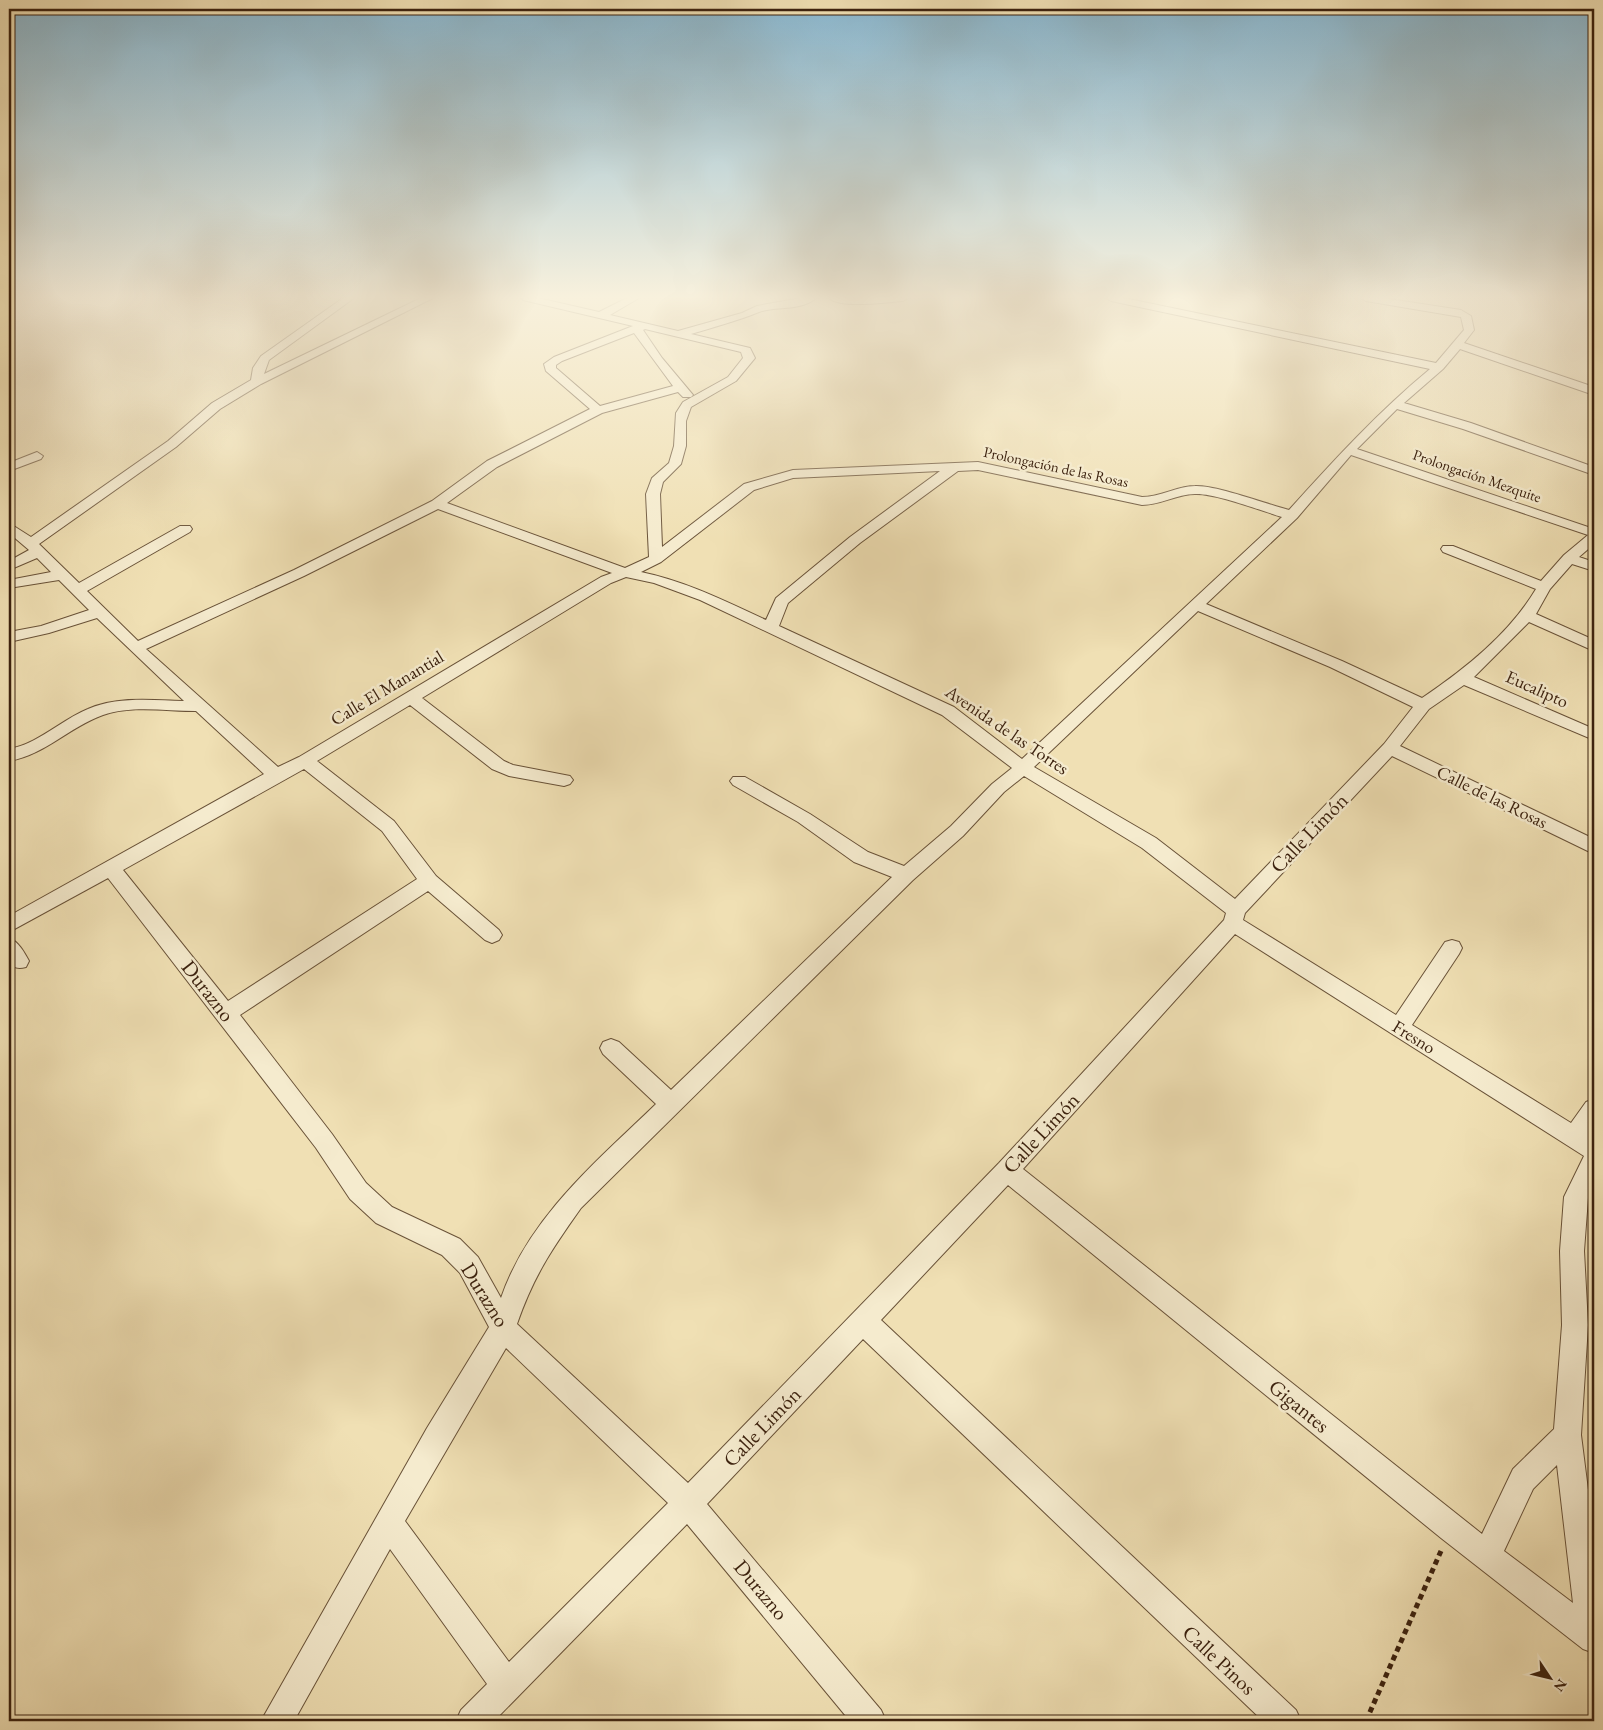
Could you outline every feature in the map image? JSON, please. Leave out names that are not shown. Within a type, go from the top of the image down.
[{"type":"street","points":[[9,566],[172,444],[216,406],[263,379]]},
{"type":"street","points":[[561,379],[598,410]]},
{"type":"street","points":[[673,379],[679,388],[694,402]]},
{"type":"street","points":[[656,558],[653,494],[658,480],[675,464],[680,446],[680,421],[682,413],[688,405],[732,379]]},
{"type":"street","points":[[277,1721],[437,1438],[503,1328],[517,1287],[534,1252],[573,1200],[670,1103],[906,875],[957,831],[998,788],[1023,768],[1292,515],[1349,450],[1395,404],[1426,379]]},
{"type":"street","points":[[1558,379],[1594,391]]},
{"type":"street","points":[[136,648],[299,573],[437,504],[492,464],[598,410],[679,388]]},
{"type":"street","points":[[1395,404],[1467,426],[1594,471]]},
{"type":"street","name":"Prolongación Mezquite","points":[[1349,450],[1594,533]]},
{"type":"street","points":[[9,466],[37,456]]},
{"type":"street","name":"Prolongación de las Rosas","points":[[779,477],[808,473],[984,467],[1148,501],[1196,489],[1292,515]]},
{"type":"street","points":[[770,628],[781,601],[855,540],[953,468]]},
{"type":"street","name":"Calle El Manantial","points":[[9,924],[276,775],[305,761],[606,580],[626,573],[656,558],[739,493],[756,484],[779,477]]},
{"type":"street","name":"Avenida de las Torres","points":[[437,504],[626,573],[658,580],[705,597],[948,711],[1023,768],[1149,843],[1234,916]]},
{"type":"street","points":[[9,527],[24,537],[60,575],[136,648],[276,775]]},
{"type":"street","points":[[77,590],[185,529]]},
{"type":"street","name":"Calle Limón","points":[[478,1718],[506,1686],[688,1503],[1007,1170],[1234,916],[1390,748],[1423,705],[1463,678],[1527,616],[1544,587],[1569,558],[1594,537]]},
{"type":"street","points":[[1448,549],[1544,587]]},
{"type":"street","points":[[1569,558],[1594,567]]},
{"type":"street","points":[[9,584],[60,575]]},
{"type":"street","points":[[1196,605],[1336,664],[1423,705]]},
{"type":"street","points":[[9,637],[44,630],[99,612]]},
{"type":"street","points":[[1527,616],[1594,646]]},
{"type":"street","name":"Eucalipto","points":[[1463,678],[1594,735]]},
{"type":"street","points":[[411,697],[498,765],[509,770],[564,780]]},
{"type":"street","points":[[9,755],[29,749],[96,712],[115,708],[200,706]]},
{"type":"street","name":"Calle de las Rosas","points":[[1390,748],[1594,846]]},
{"type":"street","points":[[305,761],[388,826],[429,881],[492,935]]},
{"type":"street","points":[[739,781],[804,818],[861,857],[906,875]]},
{"type":"street","name":"Durazno","points":[[111,868],[324,1141],[358,1191],[384,1215],[422,1235],[451,1246],[469,1266],[503,1328],[688,1503],[870,1721]]},
{"type":"street","points":[[226,1013],[429,881]]},
{"type":"street","name":"Fresno","points":[[1234,916],[1399,1027],[1594,1150]]},
{"type":"street","points":[[1399,1027],[1452,948]]},
{"type":"street","points":[[611,1048],[670,1103]]},
{"type":"street","points":[[1573,1138],[1594,1109]]},
{"type":"street","points":[[1592,1636],[1586,1576],[1574,1506],[1567,1435],[1576,1324],[1572,1251],[1576,1197],[1594,1160]]},
{"type":"street","name":"Gigantes","points":[[1007,1170],[1451,1528],[1592,1636]]},
{"type":"street","name":"Calle Pinos","points":[[863,1321],[1175,1619],[1285,1721]]},
{"type":"street","points":[[1487,1556],[1523,1480],[1567,1435]]},
{"type":"street","points":[[389,1522],[482,1649],[506,1686]]},
{"type":"path","points":[[1366,1721],[1451,1528]]}]
